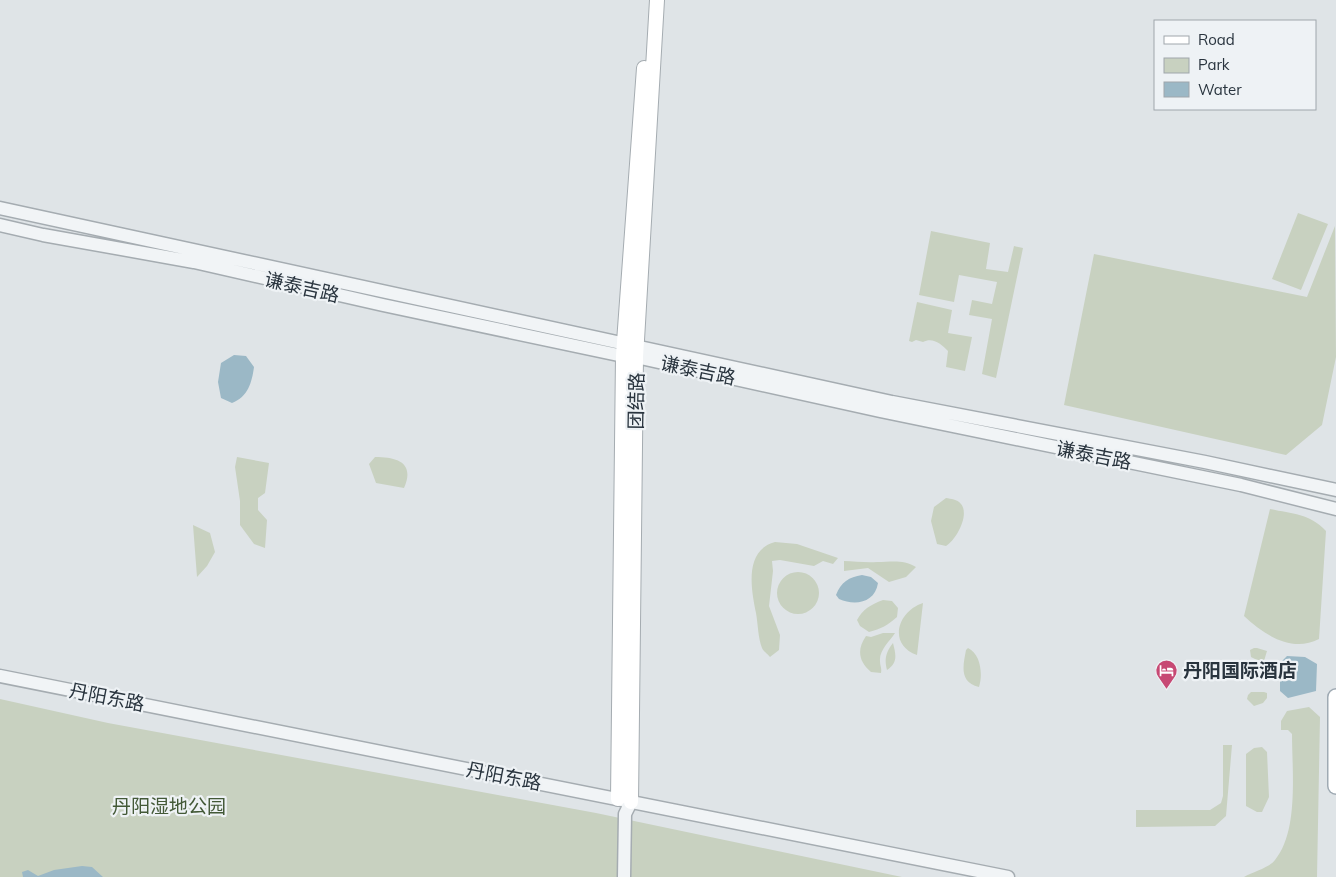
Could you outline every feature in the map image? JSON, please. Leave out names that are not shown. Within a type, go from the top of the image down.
[{"type":"main road","name":"团结路","points":[[625,805],[630,350],[649,0]]},
{"type":"main road","name":"团结路","points":[[630,350],[658,0]]},
{"type":"main road","points":[[1336,697],[1336,786]]},
{"type":"street","name":"谦泰吉路","points":[[0,208],[630,350],[947,425],[1241,485],[1336,509]]},
{"type":"street","name":"谦泰吉路","points":[[0,225],[43,235],[194,262],[392,307],[630,350],[1205,462],[1336,490]]},
{"type":"street","name":"丹阳东路","points":[[0,676],[625,805],[1008,877]]},
{"type":"street","points":[[624,877],[625,805]]},
{"type":"green space","points":[[1298,213],[1328,224],[1301,290],[1272,279]]},
{"type":"green space","points":[[1335,226],[1336,357],[1322,425],[1286,455],[1064,405],[1094,254],[1307,297]]},
{"type":"green space","points":[[931,231],[990,243],[986,269],[1008,272],[1014,246],[1023,248],[996,378],[982,374],[992,319],[969,315],[972,300],[992,304],[997,282],[959,275],[954,302],[919,295]]},
{"type":"green space","points":[[917,302],[952,310],[948,333],[972,337],[965,371],[946,367],[948,351],[937,342],[930,340],[923,342],[909,341]]},
{"type":"green space","points":[[237,457],[269,463],[265,493],[258,498],[258,510],[267,520],[265,548],[254,544],[240,525],[240,501],[235,467]]},
{"type":"green space","points":[[375,457],[391,458],[406,467],[407,479],[404,488],[376,483],[369,464]]},
{"type":"green space","points":[[946,498],[959,502],[964,514],[958,533],[946,546],[937,544],[931,521],[934,507]]},
{"type":"green space","points":[[1270,509],[1307,517],[1326,531],[1319,639],[1309,643],[1289,643],[1279,640],[1260,630],[1244,616]]},
{"type":"green space","points":[[193,525],[210,533],[215,552],[207,566],[197,577]]},
{"type":"green space","points":[[775,542],[797,544],[838,558],[833,564],[823,561],[814,566],[780,560],[772,561],[773,571],[769,606],[780,635],[779,650],[770,657],[763,649],[760,640],[752,593],[752,572],[758,553],[765,546]]},
{"type":"green space","points":[[844,561],[897,562],[911,564],[916,567],[906,577],[889,582],[868,568],[844,571]]},
{"type":"green space","points":[[798,572],[813,578],[819,593],[813,608],[798,614],[783,608],[777,593],[783,578]]},
{"type":"green space","points":[[883,600],[892,601],[898,608],[897,617],[877,630],[869,632],[860,626],[857,620],[867,608]]},
{"type":"green space","points":[[923,603],[917,655],[908,650],[902,643],[899,636],[899,628],[907,613]]},
{"type":"green space","points":[[883,633],[895,633],[881,653],[881,673],[871,672],[861,659],[861,646],[866,636],[871,637]]},
{"type":"green space","points":[[893,643],[895,662],[887,670],[886,656]]},
{"type":"green space","points":[[968,648],[976,655],[980,665],[981,677],[979,687],[973,685],[965,677],[965,656]]},
{"type":"green space","points":[[1254,648],[1267,651],[1264,661],[1251,657],[1250,650]]},
{"type":"green space","points":[[1251,692],[1267,693],[1267,698],[1263,703],[1254,706],[1247,699]]},
{"type":"green space","name":"丹阳湿地公园","points":[[0,699],[108,723],[596,813],[902,877],[0,877]]},
{"type":"green space","points":[[1309,707],[1320,717],[1317,877],[1244,877],[1272,863],[1283,848],[1291,817],[1293,782],[1292,734],[1288,730],[1281,730],[1281,721],[1287,711]]},
{"type":"green space","points":[[1223,745],[1232,745],[1226,816],[1215,826],[1136,827],[1136,810],[1210,810],[1221,803],[1223,796]]},
{"type":"green space","points":[[1262,747],[1267,752],[1269,797],[1262,812],[1257,812],[1246,806],[1246,754],[1254,748]]},
{"type":"water","points":[[234,355],[246,356],[254,367],[252,378],[245,393],[232,403],[221,398],[218,382],[221,363]]},
{"type":"water","points":[[862,575],[871,577],[878,583],[873,595],[869,599],[858,602],[839,599],[836,595],[843,583],[853,577]]},
{"type":"water","points":[[1287,656],[1305,657],[1317,664],[1316,691],[1288,698],[1280,691],[1280,663]]},
{"type":"water","points":[[82,866],[92,867],[103,877],[23,877],[22,872],[28,870],[38,876],[54,870]]},
{"type":"place","name":"丹阳国际酒店","points":[[1167,689]]}]
